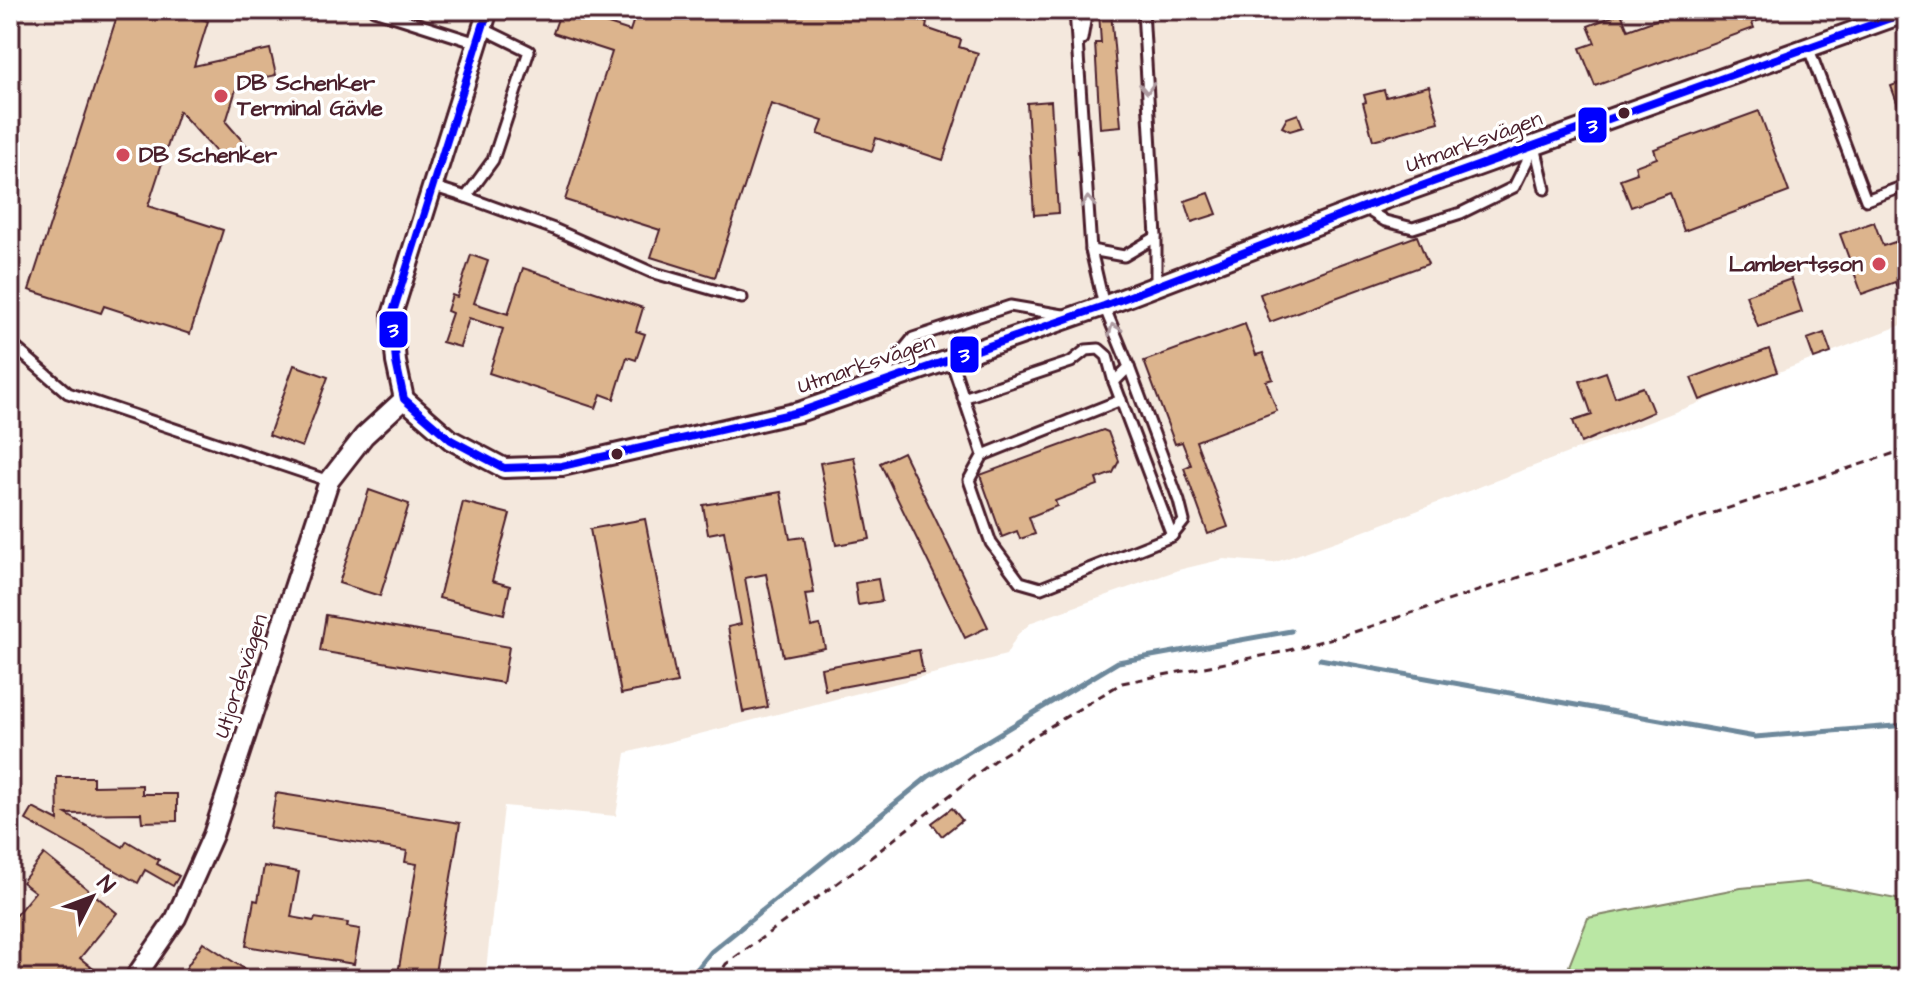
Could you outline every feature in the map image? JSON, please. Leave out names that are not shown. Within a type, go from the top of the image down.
[{"type":"street","points":[[404,399],[396,362],[392,315],[488,10]]},
{"type":"street","name":"Utmarksvägen","points":[[404,399],[451,440],[504,468],[562,466],[799,412],[1104,306],[1363,207],[1907,12]]},
{"type":"street","name":"Utjordsvägen","points":[[134,979],[176,918],[213,835],[329,481],[364,436],[404,399]]},
{"type":"lane","points":[[10,30],[15,10]]},
{"type":"lane","points":[[374,10],[529,51],[493,160],[466,197]]},
{"type":"lane","points":[[1075,10],[1091,250],[1104,306],[1184,521],[1172,536],[1041,588],[1020,582],[991,543],[969,480],[983,455],[1121,400]]},
{"type":"lane","points":[[1079,55],[1087,10]]},
{"type":"lane","points":[[1143,10],[1156,287]]},
{"type":"lane","points":[[1809,49],[1866,200],[1907,185]]},
{"type":"lane","points":[[1535,146],[1545,189]]},
{"type":"lane","points":[[1363,207],[1385,221],[1413,228],[1461,213],[1514,187],[1535,146]]},
{"type":"lane","points":[[432,186],[554,229],[651,272],[742,298]]},
{"type":"lane","points":[[1091,250],[1124,256],[1156,237]]},
{"type":"lane","points":[[874,386],[913,338],[1010,306],[1070,316]]},
{"type":"lane","points":[[10,343],[68,393],[329,481]]},
{"type":"lane","points":[[963,398],[1071,362],[1086,350],[1099,349],[1107,356],[1172,536]]},
{"type":"lane","points":[[951,360],[983,455]]},
{"type":"lane","points":[[1114,382],[1129,367]]},
{"type":"path","points":[[716,979],[726,964],[855,870],[996,759],[1122,683],[1282,652],[1351,633],[1907,449]]},
{"type":"shaded area","points":[[10,10],[1907,10],[1907,323],[1273,563],[1224,559],[1178,570],[1032,622],[1018,634],[1006,655],[626,753],[616,816],[504,806],[485,979],[10,979]]},
{"type":"green space","points":[[1806,882],[1907,901],[1907,979],[1583,979],[1569,966],[1588,918],[1741,888]]},
{"type":"building","name":"DB Schenker","points":[[119,10],[174,10],[208,21],[194,66],[270,49],[276,75],[238,83],[226,122],[246,145],[226,163],[179,111],[148,206],[223,230],[190,334],[104,306],[101,313],[29,290]]},
{"type":"building","points":[[561,10],[602,10],[599,21],[630,31],[637,10],[845,10],[870,18],[873,10],[886,10],[927,23],[926,28],[961,40],[959,47],[978,53],[943,160],[876,138],[872,151],[818,134],[823,121],[771,104],[715,277],[651,257],[660,230],[565,200],[612,52],[553,33]]},
{"type":"building","points":[[1683,10],[1782,11],[1752,23],[1754,28],[1595,86],[1580,48],[1595,43],[1588,26],[1621,13],[1628,30]]},
{"type":"building","points":[[1099,12],[1111,12],[1121,126],[1100,128],[1095,43],[1101,43]]},
{"type":"building","points":[[1907,80],[1907,127],[1906,127],[1891,86]]},
{"type":"building","points":[[1429,86],[1439,122],[1373,140],[1363,103],[1366,102],[1364,95],[1384,90],[1386,97]]},
{"type":"building","points":[[1051,101],[1058,213],[1034,215],[1027,103]]},
{"type":"building","points":[[1759,111],[1789,192],[1684,231],[1670,193],[1631,207],[1620,179],[1637,173],[1635,166],[1657,158],[1654,149]]},
{"type":"building","points":[[1298,114],[1303,127],[1290,131],[1282,127],[1287,118]]},
{"type":"building","points":[[1209,193],[1217,214],[1192,222],[1185,201]]},
{"type":"building","name":"Lambertsson","points":[[1874,222],[1883,246],[1907,238],[1907,312],[1895,282],[1862,294],[1840,234]]},
{"type":"building","points":[[1417,236],[1428,264],[1270,322],[1260,294]]},
{"type":"building","points":[[471,255],[488,261],[474,303],[508,314],[523,268],[643,308],[636,331],[645,334],[636,360],[627,357],[614,399],[601,394],[596,408],[489,373],[503,329],[469,318],[460,347],[442,342],[452,313],[447,311],[452,295],[457,297]]},
{"type":"building","points":[[1791,279],[1802,312],[1758,327],[1746,295]]},
{"type":"building","points":[[1245,324],[1256,355],[1263,353],[1273,379],[1266,381],[1277,411],[1196,441],[1228,527],[1208,534],[1184,468],[1191,465],[1182,442],[1175,444],[1144,361]]},
{"type":"building","points":[[1824,333],[1831,353],[1814,359],[1807,339]]},
{"type":"building","points":[[1769,349],[1777,372],[1700,400],[1691,378]]},
{"type":"building","points":[[294,365],[328,377],[302,447],[269,435]]},
{"type":"building","points":[[1606,372],[1615,397],[1643,387],[1653,412],[1581,443],[1573,421],[1592,415],[1580,381]]},
{"type":"building","points":[[1103,430],[1108,432],[1119,461],[1113,473],[1096,479],[1098,485],[1055,501],[1057,506],[1029,517],[1035,534],[1020,539],[1017,531],[1002,537],[980,475]]},
{"type":"building","points":[[903,452],[988,627],[965,638],[880,463]]},
{"type":"building","points":[[854,457],[870,539],[836,545],[820,463]]},
{"type":"building","points":[[369,490],[409,504],[380,596],[339,583]]},
{"type":"building","points":[[781,492],[790,539],[804,537],[814,593],[805,594],[811,627],[820,625],[825,648],[783,656],[766,574],[745,578],[768,707],[743,712],[728,627],[741,624],[724,531],[708,534],[703,505]]},
{"type":"building","points":[[463,502],[510,514],[492,581],[510,586],[504,614],[439,598]]},
{"type":"building","points":[[645,519],[677,683],[621,694],[590,529]]},
{"type":"building","points":[[878,579],[882,601],[858,605],[855,583]]},
{"type":"building","points":[[326,615],[509,647],[503,683],[320,651]]},
{"type":"building","points":[[919,650],[923,672],[825,690],[821,668]]},
{"type":"building","points":[[57,777],[93,777],[93,786],[142,785],[142,794],[177,794],[177,821],[142,822],[141,813],[66,814],[123,847],[127,841],[159,860],[157,864],[179,876],[173,886],[145,870],[138,883],[26,820],[33,808],[58,821]]},
{"type":"building","points":[[276,793],[460,823],[434,979],[397,979],[417,864],[405,862],[407,851],[270,828]]},
{"type":"building","points":[[952,808],[962,820],[942,836],[932,823]]},
{"type":"building","points":[[44,854],[117,913],[80,958],[106,979],[10,979],[10,922],[35,892],[22,882]]},
{"type":"building","points":[[264,866],[299,872],[291,917],[348,923],[347,927],[360,929],[354,964],[246,946]]},
{"type":"building","points":[[203,942],[226,957],[260,979],[179,979]]},
{"type":"waterway","points":[[689,979],[711,952],[929,776],[1118,662],[1291,631]]},
{"type":"waterway","points":[[1320,659],[1755,737],[1907,725]]},
{"type":"transit line","name":"3","points":[[488,10],[392,315],[396,362],[404,399],[451,440],[504,468],[562,466],[799,412],[1104,306],[1363,207],[1907,12]]},
{"type":"place","name":"DB Schenker Terminal Gävle","points":[[221,96]]},
{"type":"place","name":"DB Schenker","points":[[123,155]]},
{"type":"place","name":"Lambertsson","points":[[1879,264]]}]
